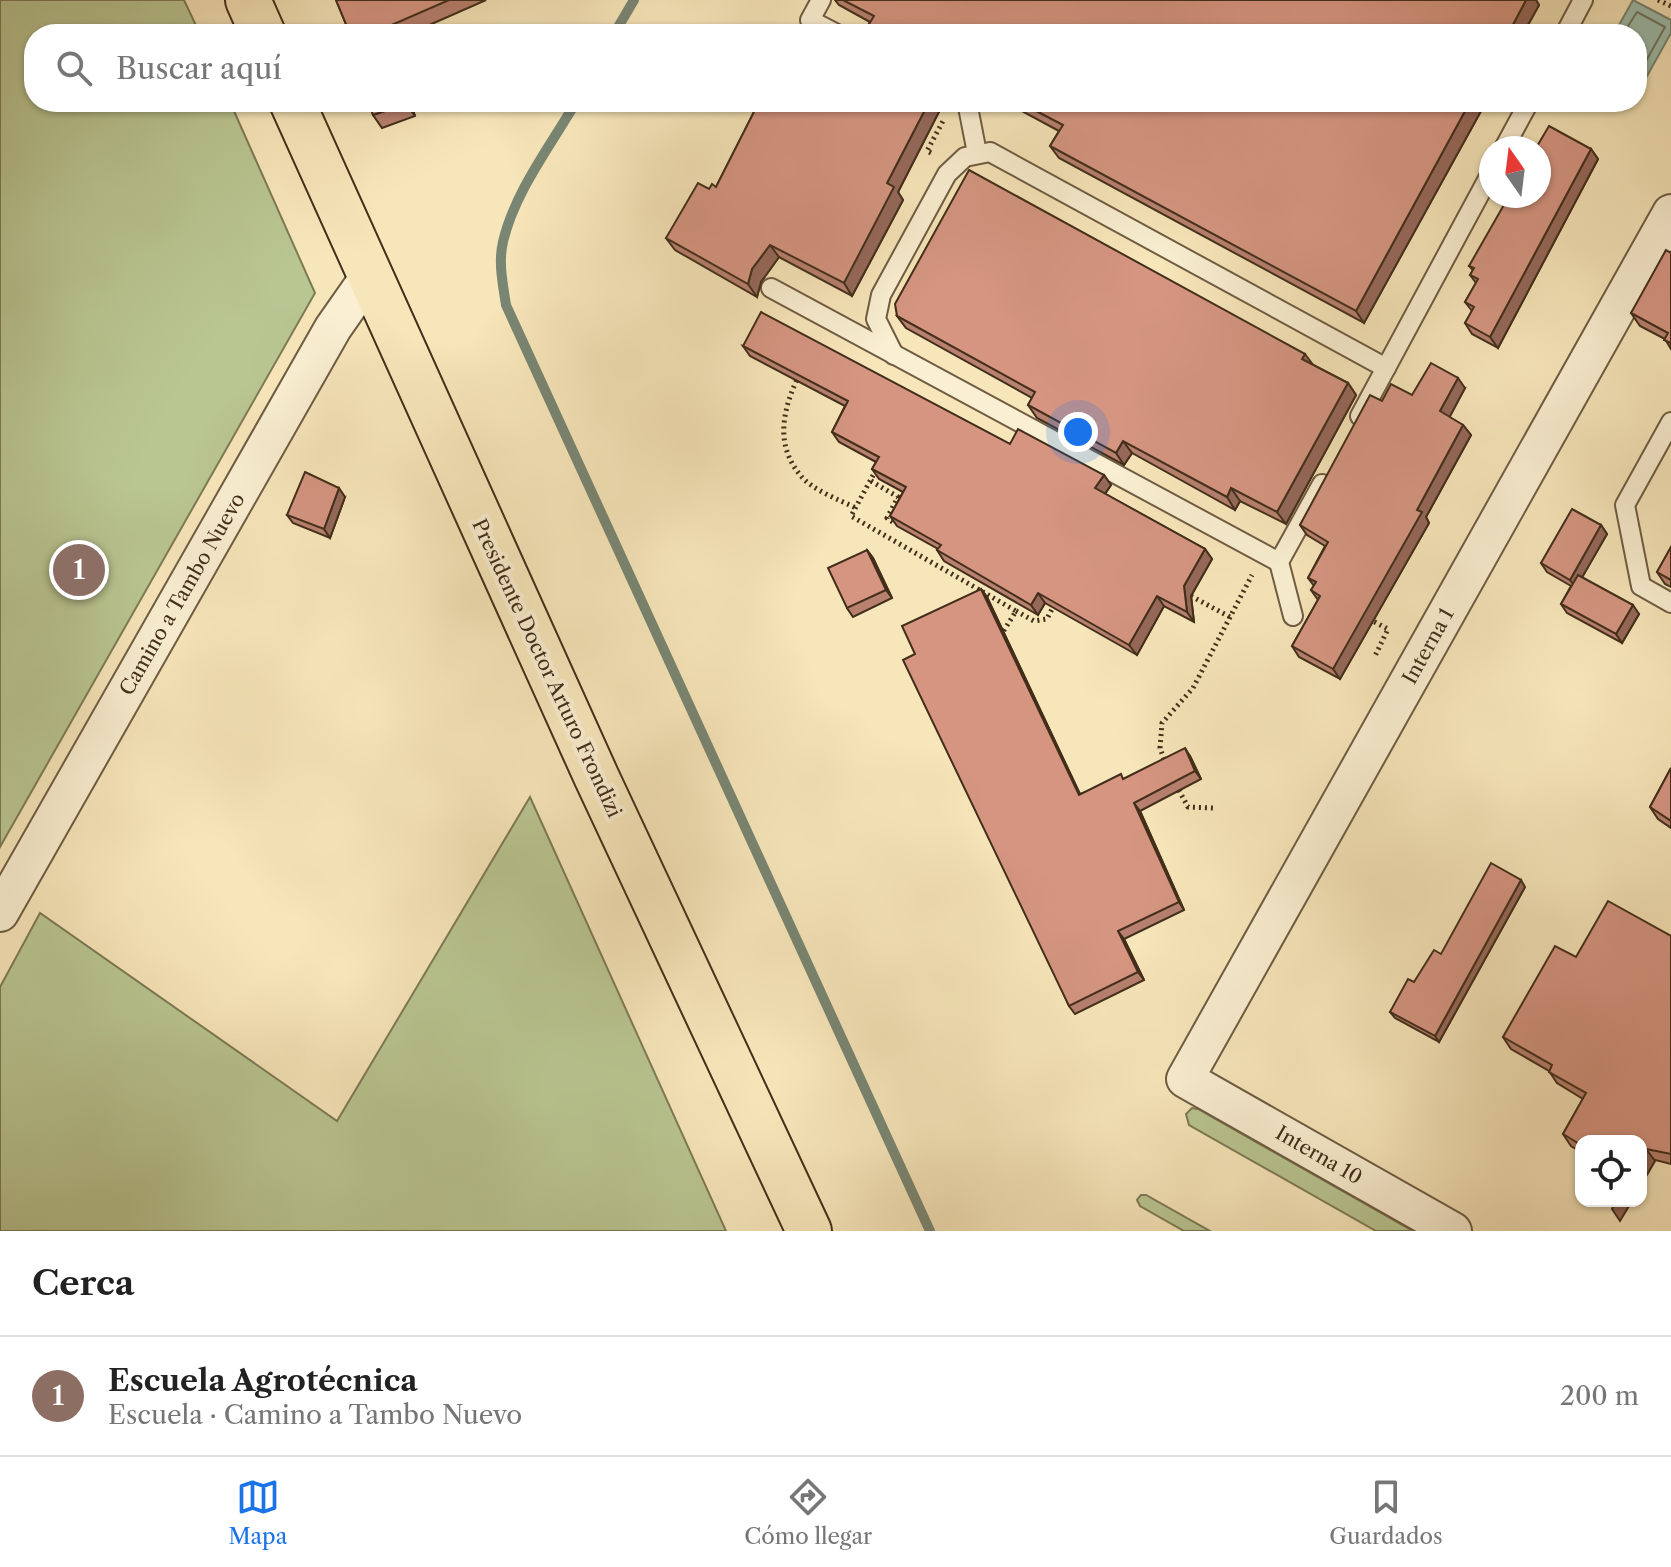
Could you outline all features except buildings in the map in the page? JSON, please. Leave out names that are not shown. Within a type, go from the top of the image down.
[{"type":"main road","points":[[248,0],[259,24]]},
{"type":"main road","name":"Presidente Doctor Arturo Frondizi","points":[[296,112],[368,278],[809,1231]]},
{"type":"street","name":"Interna 1","points":[[1185,1079],[1671,213]]},
{"type":"street","name":"Camino a Tambo Nuevo","points":[[0,913],[333,328],[368,278]]},
{"type":"street","name":"Interna 10","points":[[1185,1079],[1453,1231]]},
{"type":"lane","points":[[818,24],[810,20],[821,0]]},
{"type":"lane","points":[[1570,24],[1583,0]]},
{"type":"lane","points":[[969,112],[977,153]]},
{"type":"lane","points":[[1511,136],[1524,112]]},
{"type":"lane","points":[[894,355],[876,319],[881,295],[947,174],[965,157],[977,153],[1001,155],[1386,368]]},
{"type":"lane","points":[[1348,437],[1479,195]]},
{"type":"lane","points":[[771,288],[1279,562]]},
{"type":"lane","points":[[1671,422],[1625,505],[1641,586],[1671,603]]},
{"type":"lane","points":[[1293,616],[1279,562],[1333,465]]},
{"type":"path","points":[[1658,0],[1671,6]]},
{"type":"path","points":[[805,363],[781,426],[783,438],[801,477],[856,508]]},
{"type":"path","points":[[877,468],[851,516],[1034,621],[1047,619],[1053,607]]},
{"type":"path","points":[[871,481],[898,497],[887,518],[894,523]]},
{"type":"path","points":[[888,537],[902,509]]},
{"type":"path","points":[[1214,808],[1188,807],[1162,757],[1159,733],[1168,712],[1193,688],[1253,575],[1285,584]]},
{"type":"path","points":[[1191,596],[1230,617]]},
{"type":"path","points":[[1003,632],[1016,611]]},
{"type":"path","points":[[1364,617],[1388,629],[1375,656]]},
{"type":"green space","points":[[0,0],[184,0],[195,24],[24,24],[24,112],[234,112],[315,293],[0,847]]},
{"type":"green space","points":[[530,797],[726,1231],[0,1231],[0,987],[40,913],[337,1121]]},
{"type":"green space","points":[[1192,1108],[1413,1231],[1376,1231],[1189,1125],[1186,1114]]},
{"type":"green space","points":[[1141,1195],[1210,1231],[1184,1231],[1140,1206],[1137,1200]]},
{"type":"water","points":[[1633,0],[1671,20],[1671,33],[1647,76],[1647,24],[1620,24]]},
{"type":"waterway","points":[[620,24],[634,0]]},
{"type":"waterway","points":[[570,112],[524,188],[508,224],[501,257],[506,305],[930,1231]]},
{"type":"place","name":"Escuela Agrotécnica","points":[[79,570]]}]
